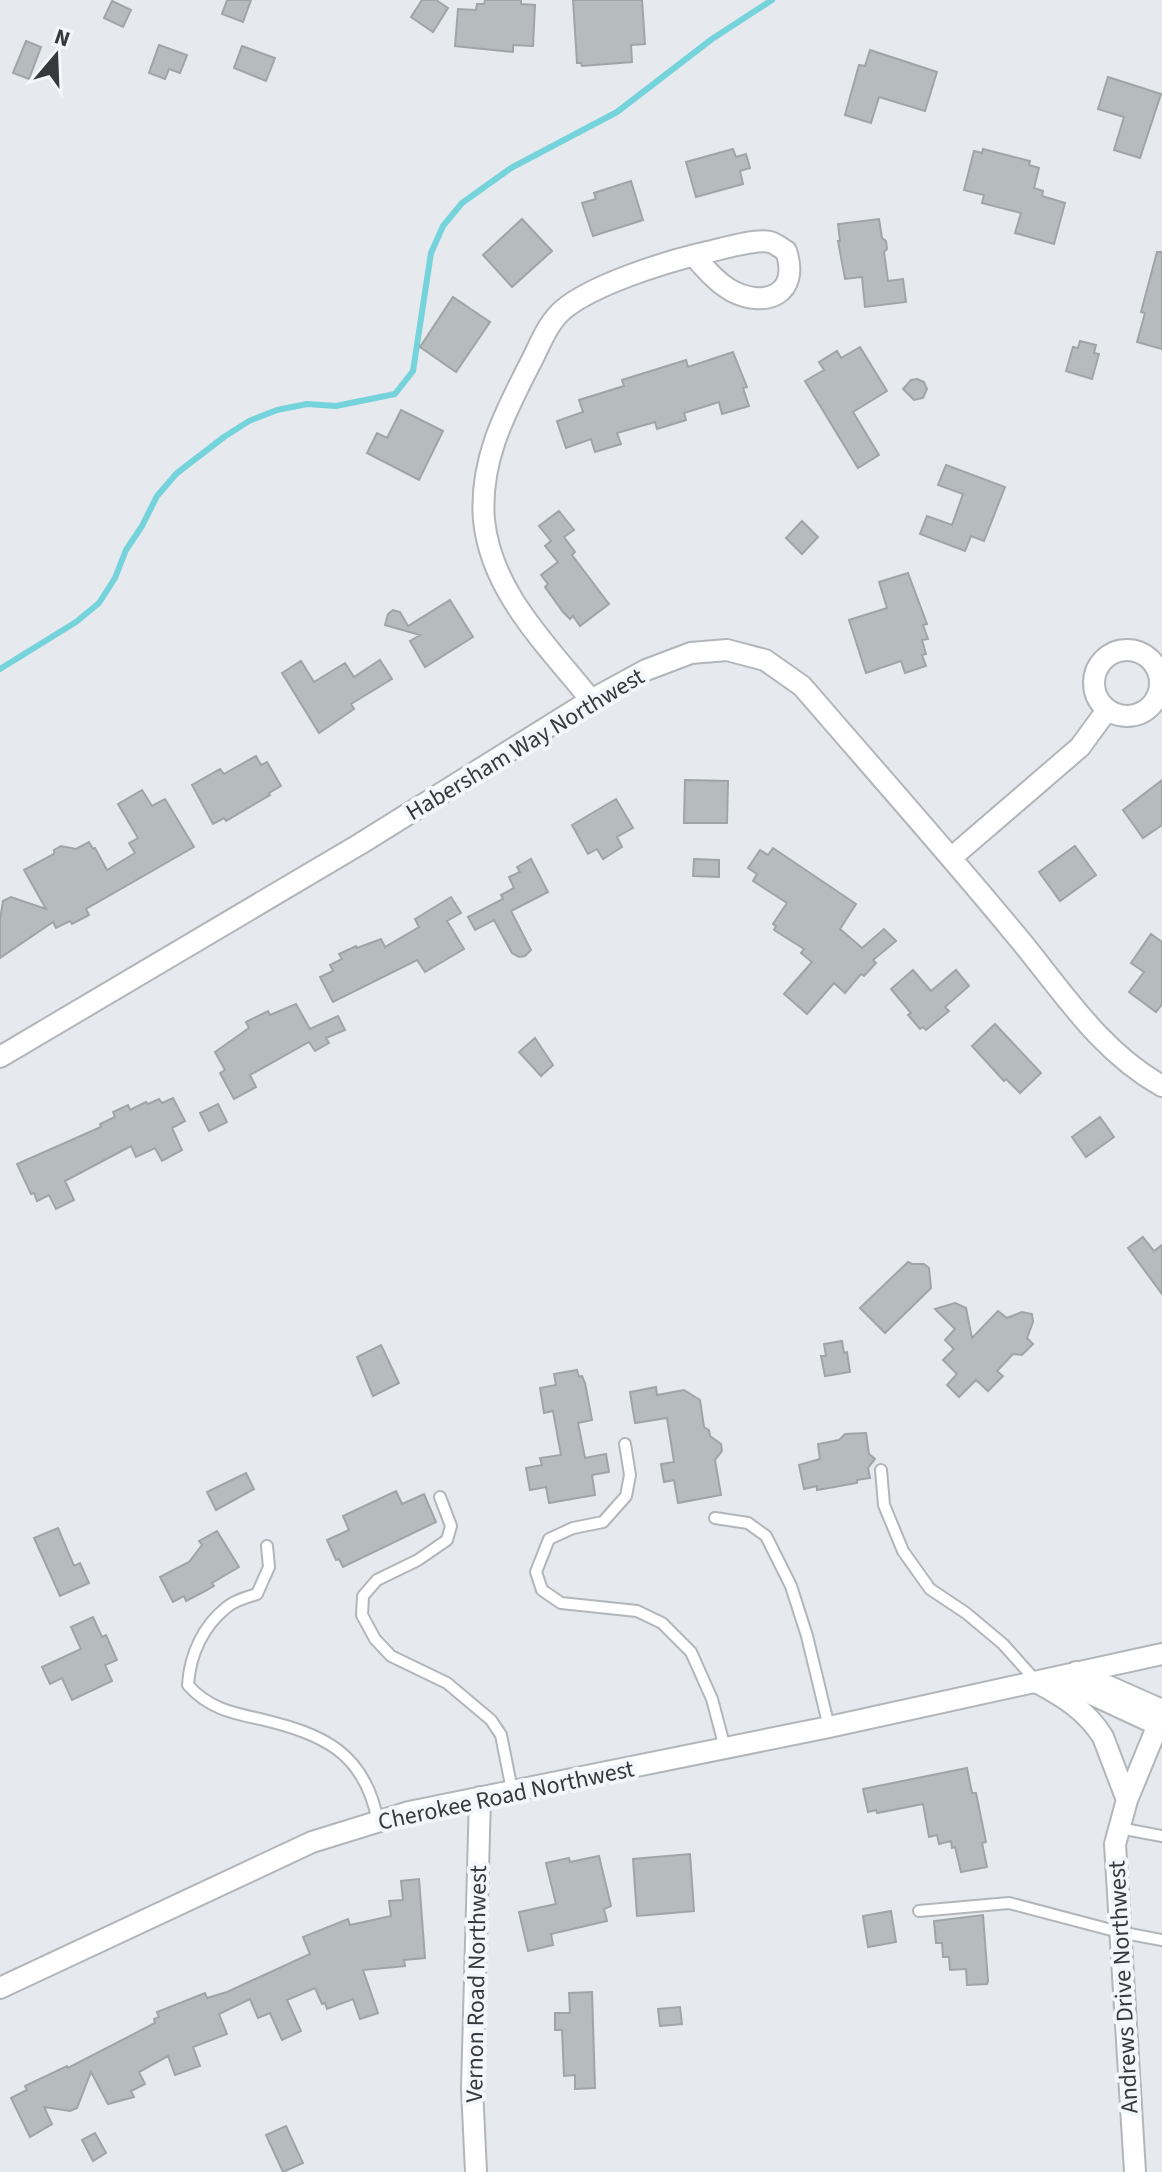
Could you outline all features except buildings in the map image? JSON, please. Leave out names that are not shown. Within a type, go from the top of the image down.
[{"type":"street","points":[[591,700],[521,613],[500,577],[484,522],[487,464],[503,418],[561,311],[589,293],[670,261],[694,256]]},
{"type":"street","name":"Habersham Way Northwest","points":[[0,1057],[360,844],[591,700],[646,670],[691,653],[727,650],[765,660],[802,686],[1013,930],[1079,1015],[1108,1046],[1162,1086]]},
{"type":"street","points":[[951,858],[1080,747],[1107,710]]},
{"type":"street","name":"Cherokee Road Northwest","points":[[0,1988],[312,1842],[409,1812],[829,1727],[1162,1654]]},
{"type":"street","points":[[1057,1678],[1161,1717]]},
{"type":"street","points":[[1057,1678],[1097,1727],[1127,1800]]},
{"type":"street","name":"Andrews Drive Northwest","points":[[1135,2172],[1115,1844],[1127,1800],[1161,1717]]},
{"type":"street","name":"Vernon Road Northwest","points":[[476,2172],[472,2088],[480,1797]]},
{"type":"lane","points":[[625,1444],[630,1475],[626,1496],[603,1522],[573,1528],[549,1539],[536,1572],[542,1590],[561,1603],[637,1611],[662,1623],[691,1652],[712,1699],[725,1748]]},
{"type":"lane","points":[[881,1470],[884,1505],[903,1551],[930,1589],[966,1613],[1003,1644],[1057,1678]]},
{"type":"lane","points":[[440,1497],[451,1526],[447,1540],[418,1560],[377,1580],[363,1596],[362,1615],[375,1639],[391,1656],[447,1683],[491,1720],[501,1735],[512,1790]]},
{"type":"lane","points":[[715,1518],[748,1523],[766,1536],[791,1586],[807,1636],[829,1727]]},
{"type":"lane","points":[[267,1546],[269,1567],[257,1594],[229,1605],[200,1636],[189,1670],[188,1685],[197,1695],[221,1710],[288,1726],[343,1751],[367,1787],[378,1822]]},
{"type":"lane","points":[[1119,1828],[1162,1836]]},
{"type":"lane","points":[[919,1911],[1009,1903],[1162,1940]]},
{"type":"waterway","points":[[0,669],[76,622],[99,603],[157,496],[177,473],[224,437],[249,421],[277,410],[307,404],[336,406],[395,394],[413,371],[431,253],[443,226],[462,203],[511,168],[617,112],[712,39],[772,0]]}]
